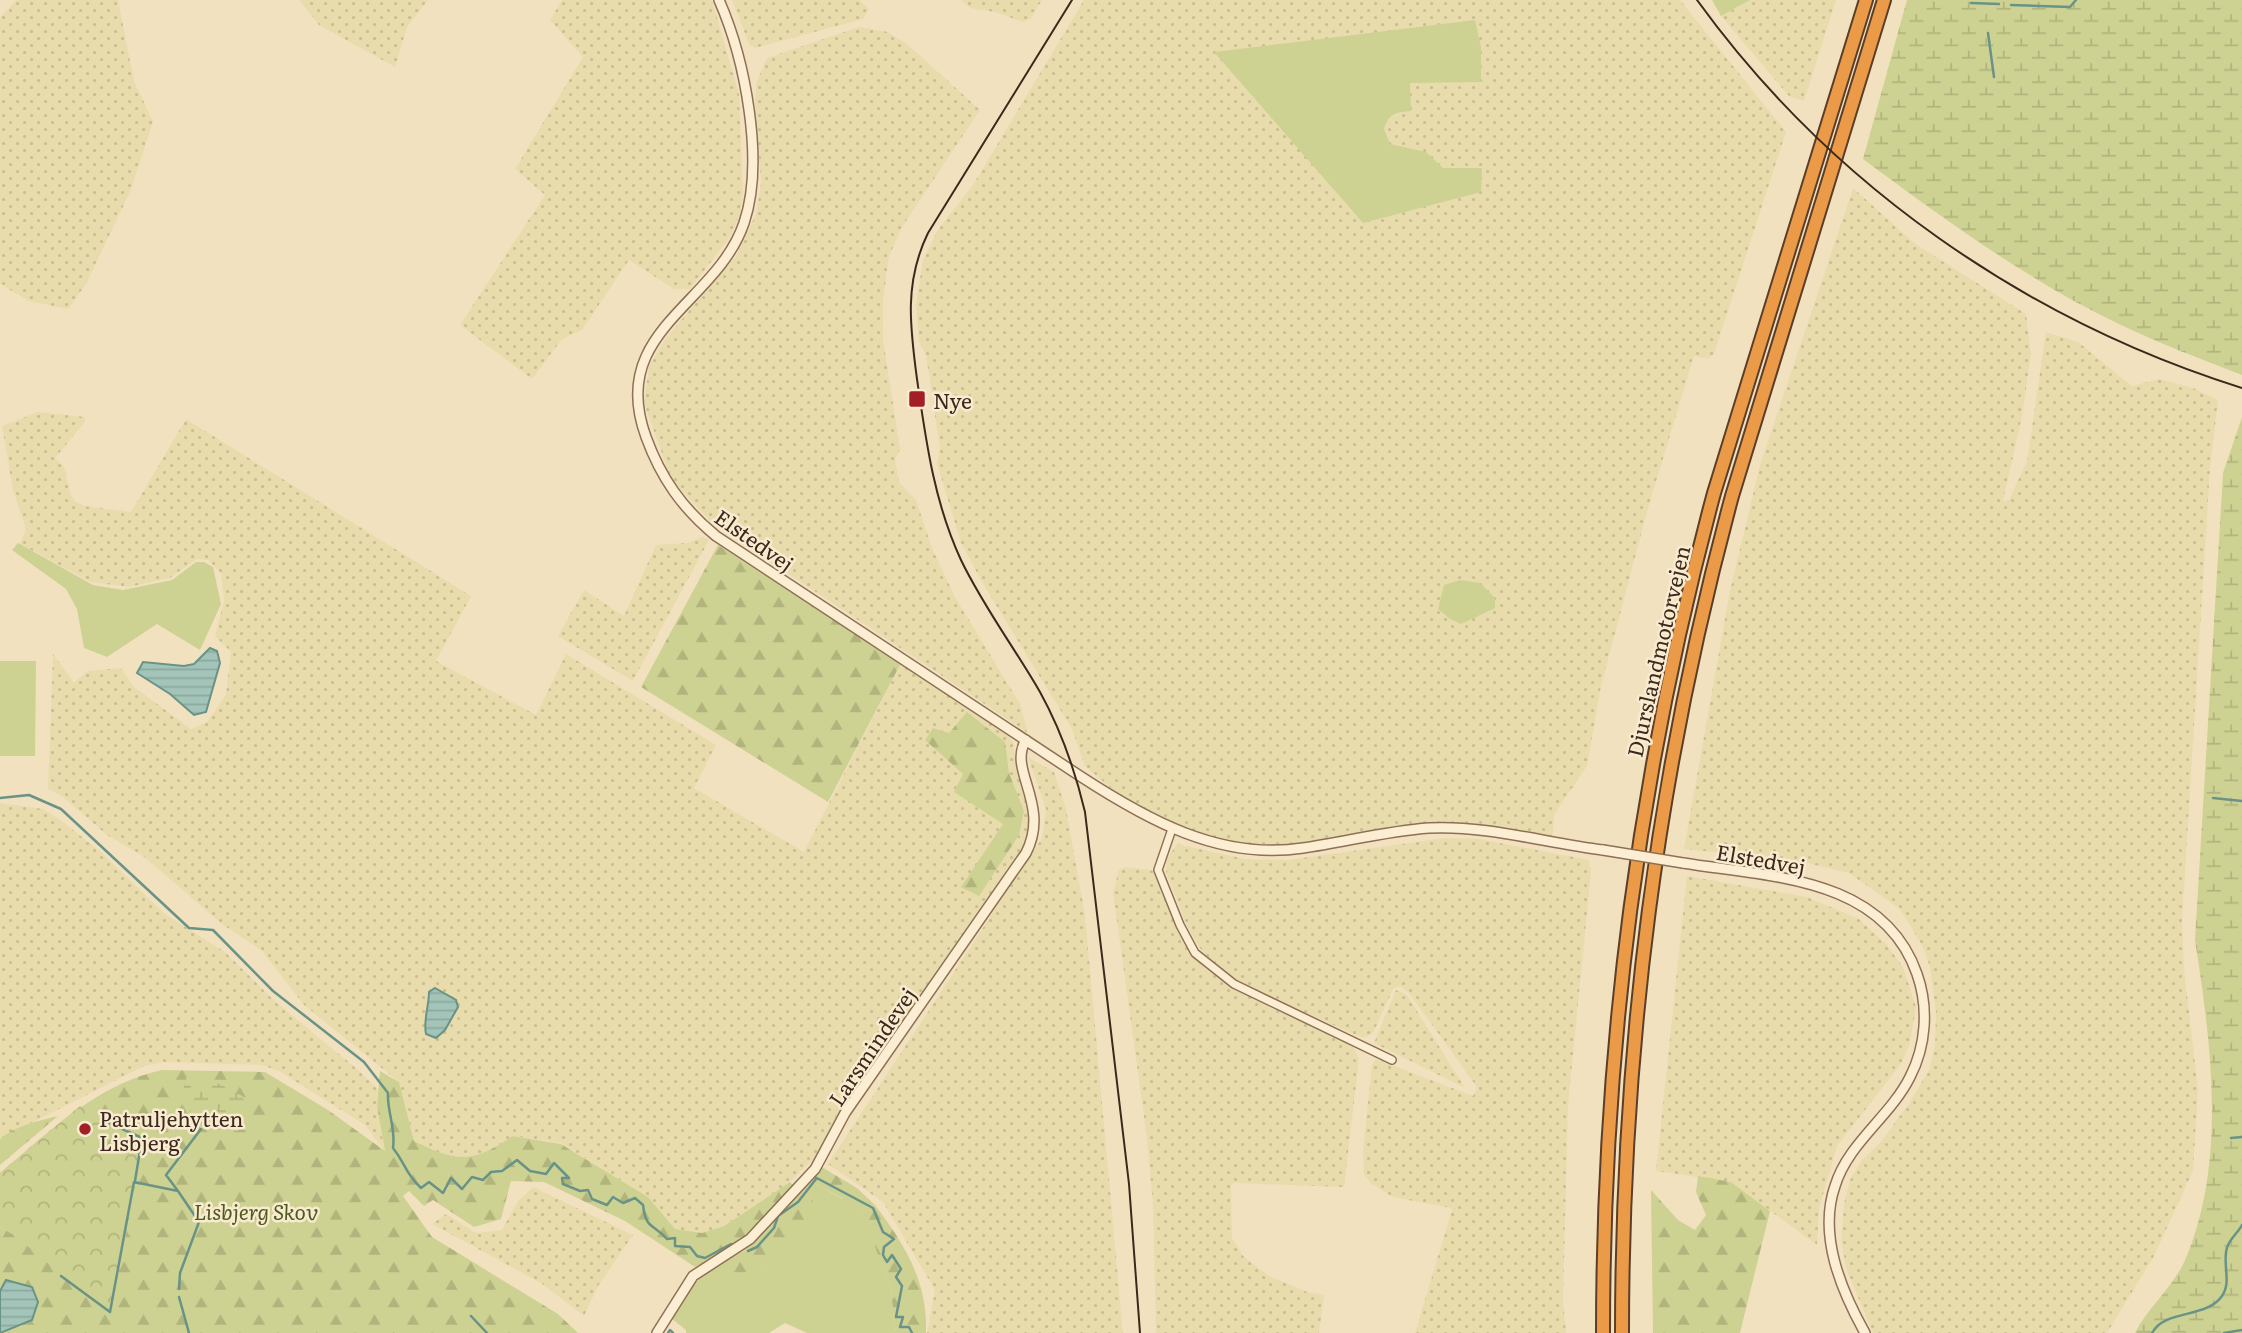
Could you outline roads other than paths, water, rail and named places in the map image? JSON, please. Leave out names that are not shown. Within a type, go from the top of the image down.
[{"type":"highway","name":"Djurslandmotorvejen","points":[[1603,1333],[1606,1184],[1615,1032],[1629,907],[1654,746],[1692,573],[1717,480],[1866,0]]},
{"type":"highway","name":"Djurslandmotorvejen","points":[[1622,1333],[1626,1163],[1634,1022],[1649,898],[1672,749],[1710,578],[1735,483],[1884,0]]},
{"type":"street","name":"Elstedvej","points":[[719,0],[739,57],[752,153],[750,203],[734,245],[658,334],[643,360],[638,396],[640,415],[656,465],[670,489],[716,536],[1122,804],[1172,829],[1200,839],[1266,849],[1300,849],[1386,832],[1431,828],[1469,830],[1802,882],[1842,893],[1883,919],[1914,963],[1924,998],[1923,1036],[1919,1056],[1895,1103],[1846,1159],[1834,1187],[1830,1219],[1831,1251],[1864,1333]]},
{"type":"street","name":"Larsmindevej","points":[[657,1333],[693,1276],[750,1239],[815,1169],[845,1113],[1026,853],[1036,824],[1035,806],[1022,768],[1021,748],[1026,740]]},
{"type":"street","points":[[1172,829],[1158,870],[1180,925],[1195,953],[1234,984],[1392,1060]]},
{"type":"water","points":[[210,648],[217,651],[220,663],[206,712],[194,715],[170,694],[137,673],[143,662],[184,666],[194,664]]},
{"type":"water","points":[[435,988],[456,1000],[458,1007],[445,1030],[436,1038],[426,1034],[425,1029],[429,992]]},
{"type":"water","points":[[6,1280],[32,1287],[38,1302],[32,1320],[0,1333],[0,1291]]},
{"type":"waterway","points":[[2011,5],[2070,7],[2076,0]]},
{"type":"waterway","points":[[1971,3],[1999,4]]},
{"type":"waterway","points":[[1988,33],[1994,77]]},
{"type":"waterway","points":[[0,798],[29,795],[61,809],[189,928],[213,930],[273,991],[364,1062],[388,1093],[393,1148],[421,1188],[429,1182],[443,1193],[451,1178],[462,1189],[472,1177],[483,1180],[491,1172],[502,1171],[517,1160],[530,1171],[546,1174],[554,1163],[569,1178],[562,1178],[563,1184],[580,1191],[588,1190],[592,1199],[607,1205],[613,1197],[623,1203],[635,1198],[643,1205],[648,1223],[667,1239],[675,1238],[675,1246],[690,1247],[697,1256],[705,1258],[731,1244]]},
{"type":"waterway","points":[[2213,798],[2242,801]]},
{"type":"waterway","points":[[109,1123],[142,1138],[135,1181]]},
{"type":"waterway","points":[[178,1191],[166,1175],[201,1129]]},
{"type":"waterway","points":[[2231,1138],[2242,1137]]},
{"type":"waterway","points":[[813,1176],[873,1208],[883,1232],[894,1239],[884,1247],[883,1255],[887,1262],[892,1255],[901,1269],[896,1277],[902,1286],[896,1317],[903,1317],[900,1327],[909,1327],[912,1333]]},
{"type":"waterway","points":[[748,1251],[757,1247],[774,1228],[778,1216],[798,1202],[816,1179]]},
{"type":"waterway","points":[[61,1276],[110,1312],[134,1182],[178,1191],[199,1222],[180,1273],[179,1289]]},
{"type":"waterway","points":[[2152,1333],[2166,1320],[2206,1308],[2222,1296],[2227,1279],[2227,1248],[2242,1225]]},
{"type":"waterway","points":[[179,1297],[189,1333]]},
{"type":"waterway","points":[[471,1316],[487,1333]]},
{"type":"waterway","points":[[668,1333],[670,1330],[673,1333]]},
{"type":"waterway","points":[[2224,1333],[2242,1330]]},
{"type":"tram line","points":[[1072,0],[928,233],[915,269],[911,323],[928,448],[944,516],[961,560],[979,594],[1048,706],[1067,750],[1085,812],[1129,1184],[1140,1333]]},
{"type":"tram line","points":[[1697,0],[1750,67],[1808,129],[1871,186],[1938,238],[2009,284],[2084,325],[2162,359],[2242,388]]},
{"type":"place","name":"Nye","points":[[917,399]]},
{"type":"place","name":"Patruljehytten Lisbjerg","points":[[85,1129]]},
{"type":"park label","name":"Lisbjerg Skov","points":[[256,1210]]}]
